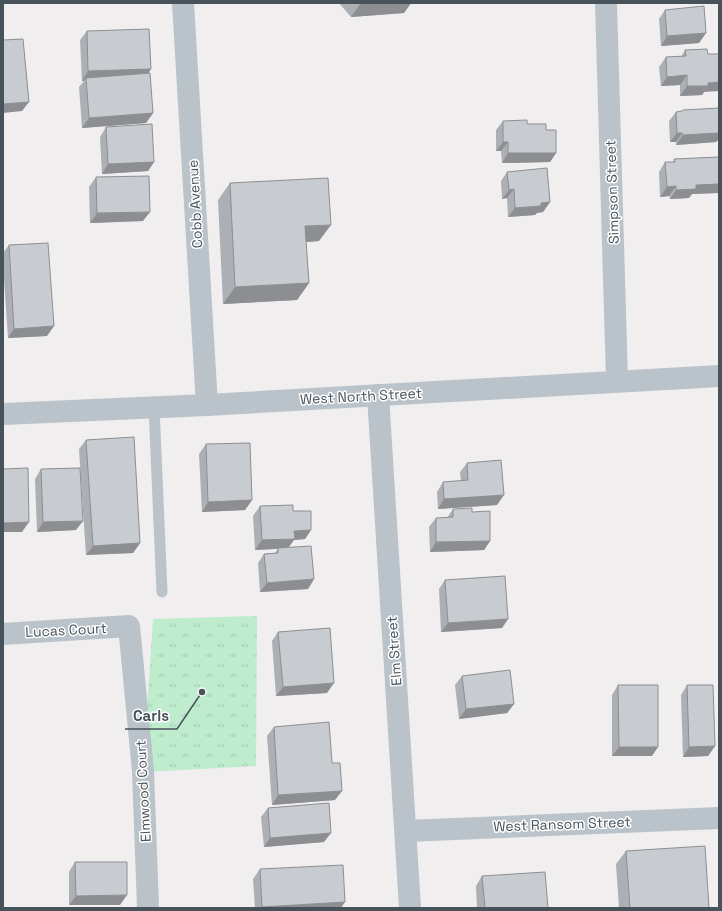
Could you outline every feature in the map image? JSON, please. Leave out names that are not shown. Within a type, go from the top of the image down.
[{"type":"street","name":"Cobb Avenue","points":[[183,3],[207,405]]},
{"type":"street","name":"Simpson Street","points":[[606,3],[617,381]]},
{"type":"street","name":"West North Street","points":[[3,414],[207,405],[378,394],[719,376]]},
{"type":"street","name":"Elm Street","points":[[378,394],[410,908]]},
{"type":"street","name":"Lucas Court","points":[[3,634],[129,626]]},
{"type":"street","name":"Elmwood Court","points":[[129,626],[143,771],[148,908]]},
{"type":"street","name":"West Ransom Street","points":[[406,831],[719,818]]},
{"type":"lane","points":[[154,407],[162,592]]},
{"type":"green space","points":[[257,616],[256,766],[143,772],[153,619]]},
{"type":"building","points":[[704,6],[706,33],[667,36],[665,10]]},
{"type":"building","points":[[149,29],[151,69],[88,71],[87,31]]},
{"type":"building","points":[[23,39],[29,102],[3,104],[3,40]]},
{"type":"building","points":[[707,49],[708,54],[719,54],[719,82],[708,83],[708,86],[687,86],[687,75],[667,77],[666,57],[686,56],[685,50]]},
{"type":"building","points":[[150,73],[153,113],[89,118],[86,78]]},
{"type":"building","points":[[719,108],[719,133],[683,135],[682,133],[677,133],[676,112],[683,110]]},
{"type":"building","points":[[527,120],[527,124],[546,124],[546,130],[556,130],[556,153],[508,153],[508,142],[503,142],[503,121]]},
{"type":"building","points":[[152,124],[154,162],[108,164],[106,127]]},
{"type":"building","points":[[719,157],[719,184],[696,185],[696,189],[676,190],[676,186],[667,187],[665,162],[675,162],[674,159]]},
{"type":"building","points":[[547,168],[550,202],[541,203],[541,206],[515,208],[514,189],[509,190],[507,172]]},
{"type":"building","points":[[149,176],[150,212],[97,213],[96,177]]},
{"type":"building","points":[[328,178],[331,225],[305,226],[309,283],[235,287],[230,183]]},
{"type":"building","points":[[48,243],[54,326],[14,329],[9,245]]},
{"type":"building","points":[[134,437],[140,543],[93,546],[86,440]]},
{"type":"building","points":[[250,443],[252,500],[208,502],[206,444]]},
{"type":"building","points":[[501,460],[504,495],[444,499],[443,482],[468,480],[467,463]]},
{"type":"building","points":[[28,468],[29,522],[3,523],[3,469]]},
{"type":"building","points":[[80,468],[83,521],[43,522],[41,469]]},
{"type":"building","points":[[293,505],[293,511],[311,511],[311,530],[294,531],[295,539],[262,540],[260,506]]},
{"type":"building","points":[[472,508],[472,512],[490,511],[490,541],[436,542],[436,518],[453,517],[453,509]]},
{"type":"building","points":[[311,546],[314,579],[267,583],[264,554],[278,553],[278,548]]},
{"type":"building","points":[[505,576],[508,619],[448,623],[445,580]]},
{"type":"building","points":[[330,628],[334,683],[283,687],[278,632]]},
{"type":"building","points":[[510,670],[514,704],[466,709],[462,676]]},
{"type":"building","points":[[618,685],[658,685],[658,747],[619,747]]},
{"type":"building","points":[[687,685],[713,685],[715,746],[689,747]]},
{"type":"building","points":[[329,722],[332,763],[340,763],[342,791],[278,795],[274,727]]},
{"type":"building","points":[[329,803],[331,833],[270,838],[268,808]]},
{"type":"building","points":[[705,846],[709,908],[630,908],[626,851]]},
{"type":"building","points":[[75,862],[127,862],[127,895],[76,896]]},
{"type":"building","points":[[343,865],[345,902],[262,907],[260,869]]},
{"type":"building","points":[[545,872],[548,908],[485,908],[482,876]]},
{"type":"place","name":"Carls","points":[[202,692]]}]
